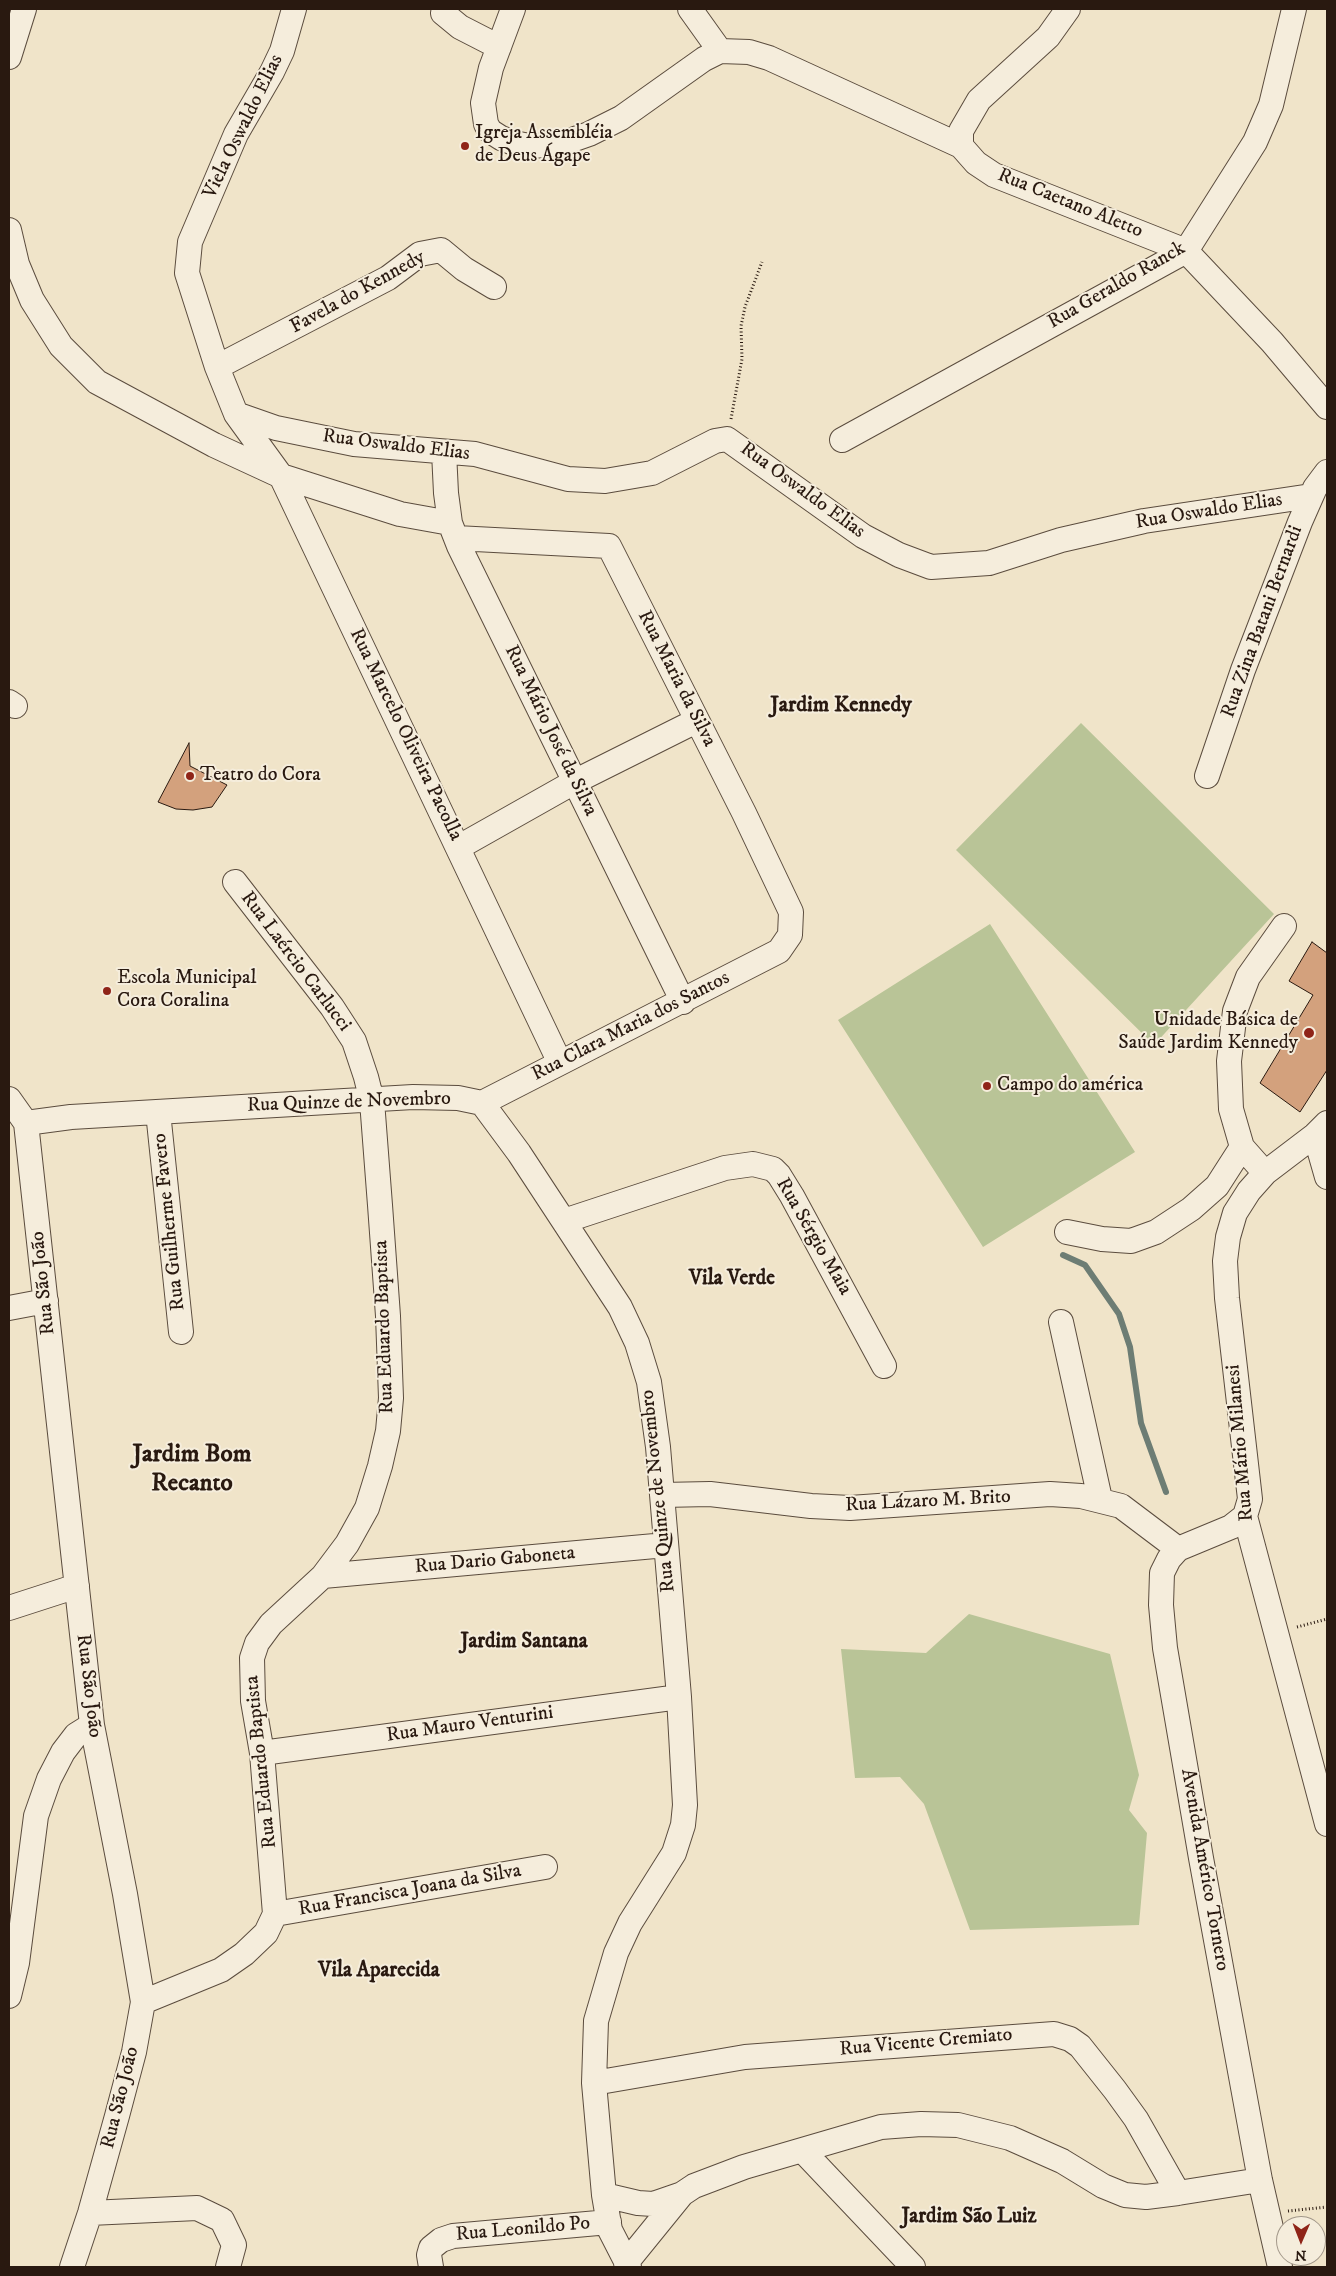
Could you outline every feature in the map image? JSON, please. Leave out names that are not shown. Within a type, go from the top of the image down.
[{"type":"street","points":[[9,56],[24,9]]},
{"type":"street","name":"Viela Oswaldo Elias","points":[[236,414],[217,367],[187,273],[190,242],[236,134],[282,51],[294,9]]},
{"type":"street","points":[[513,9],[486,86],[483,103],[486,124],[490,131],[501,138],[529,146],[569,141],[589,134],[621,118],[704,59],[720,51],[749,52],[769,58],[961,146],[961,131],[979,100],[1048,37],[1068,9]]},
{"type":"street","points":[[690,9],[720,51]]},
{"type":"street","name":"Rua Geraldo Ranck","points":[[842,440],[1186,250],[1255,142],[1272,105],[1294,9]]},
{"type":"street","points":[[443,13],[460,27],[499,48]]},
{"type":"street","name":"Rua Caetano Aletto","points":[[961,146],[976,163],[994,174],[1186,250],[1272,342],[1327,407]]},
{"type":"street","name":"Rua Maria da Silva","points":[[9,230],[17,264],[32,300],[61,346],[96,382],[214,444],[281,476],[453,531],[609,546],[744,813],[790,912],[790,935],[779,951]]},
{"type":"street","name":"Favela do Kennedy","points":[[217,367],[388,278],[420,254],[441,250],[464,269],[494,287]]},
{"type":"street","name":"Rua Marcelo Oliveira Pacolla","points":[[236,414],[281,476],[459,847],[560,1063]]},
{"type":"street","name":"Rua Oswaldo Elias","points":[[236,414],[276,428],[354,444],[475,454],[568,479],[605,481],[652,473],[715,441],[727,439],[863,536],[899,555],[931,567],[989,563],[1061,540],[1144,521],[1311,496]]},
{"type":"street","name":"Rua Mário José da Silva","points":[[444,452],[446,493],[453,531],[683,1002]]},
{"type":"street","name":"Rua Zina Batani Bernardi","points":[[1207,776],[1243,670],[1311,496],[1327,472]]},
{"type":"street","points":[[459,847],[576,781],[696,721]]},
{"type":"street","name":"Rua Laércio Carlucci","points":[[235,882],[332,1007],[349,1034],[363,1068],[372,1101]]},
{"type":"street","points":[[1265,1173],[1242,1147],[1231,1109],[1229,1061],[1235,1011],[1248,977],[1284,926]]},
{"type":"street","name":"Rua Clara Maria dos Santos","points":[[482,1103],[683,1002],[779,951]]},
{"type":"street","name":"Rua Quinze de Novembro","points":[[26,1123],[71,1117],[436,1097],[482,1103],[519,1153],[620,1307],[637,1343],[648,1382],[658,1447],[685,1786],[683,1825],[674,1853],[630,1923],[613,1962],[596,2021],[594,2083],[604,2195],[609,2222],[628,2265]]},
{"type":"street","name":"Rua São João","points":[[9,1099],[26,1123],[92,1725],[125,1894],[143,2002],[131,2061],[90,2213],[72,2267]]},
{"type":"street","name":"Rua Eduardo Baptista","points":[[275,1914],[262,1753],[253,1701],[252,1658],[257,1643],[271,1624],[323,1576],[347,1544],[367,1508],[380,1466],[391,1398],[388,1316],[372,1101]]},
{"type":"street","name":"Rua Guilherme Favero","points":[[158,1112],[181,1332]]},
{"type":"street","points":[[1321,1129],[1327,1177]]},
{"type":"street","name":"Rua Mário Milanesi","points":[[1321,1129],[1265,1173],[1249,1191],[1235,1213],[1228,1237],[1225,1261],[1228,1307],[1250,1499],[1245,1516],[1327,1824]]},
{"type":"street","points":[[1067,1232],[1102,1239],[1131,1241],[1156,1232],[1191,1209],[1218,1186],[1242,1147]]},
{"type":"street","name":"Rua Sérgio Maia","points":[[564,1220],[725,1168],[753,1164],[773,1169],[792,1196],[884,1366]]},
{"type":"street","points":[[9,1308],[46,1301]]},
{"type":"street","points":[[1061,1322],[1100,1499]]},
{"type":"street","name":"Rua Lázaro M. Brito","points":[[662,1495],[710,1494],[811,1506],[850,1508],[1050,1494],[1100,1499],[1121,1506],[1178,1549]]},
{"type":"street","points":[[1178,1549],[1231,1527],[1245,1516]]},
{"type":"street","name":"Rua Dario Gaboneta","points":[[323,1576],[666,1545]]},
{"type":"street","name":"Avenida Américo Tornero","points":[[1178,1549],[1169,1558],[1162,1573],[1161,1605],[1165,1648],[1260,2180],[1280,2267]]},
{"type":"street","points":[[9,1608],[77,1586]]},
{"type":"street","name":"Rua Mauro Venturini","points":[[262,1753],[679,1697]]},
{"type":"street","points":[[9,1996],[17,1963],[36,1816],[49,1779],[63,1752],[76,1736],[92,1725]]},
{"type":"street","name":"Rua Francisca Joana da Silva","points":[[275,1914],[545,1867]]},
{"type":"street","points":[[143,2002],[221,1970],[244,1954],[266,1932],[275,1914]]},
{"type":"street","name":"Rua Vicente Cremiato","points":[[594,2083],[745,2057],[1054,2034],[1070,2039],[1080,2046],[1115,2090],[1136,2118],[1178,2193]]},
{"type":"street","points":[[604,2195],[638,2203],[653,2204],[682,2194],[694,2186],[744,2167],[880,2127],[921,2124],[958,2125],[1010,2138],[1038,2149],[1117,2193],[1146,2197],[1260,2180]]},
{"type":"street","points":[[803,2151],[913,2267]]},
{"type":"street","points":[[628,2265],[682,2194]]},
{"type":"street","points":[[90,2213],[197,2208],[222,2220],[234,2245],[228,2267]]},
{"type":"street","name":"Rua Leonildo Po","points":[[431,2267],[429,2255],[431,2248],[441,2240],[453,2236],[609,2222]]},
{"type":"path","points":[[727,439],[742,359],[741,326],[745,307],[762,262]]},
{"type":"path","points":[[1277,1633],[1327,1619]]},
{"type":"path","points":[[1268,2213],[1327,2207]]},
{"type":"green space","points":[[1081,723],[1274,914],[1154,1045],[956,850]]},
{"type":"green space","name":"Campo do américa","points":[[990,924],[1135,1152],[983,1247],[838,1020]]},
{"type":"green space","points":[[969,1614],[1110,1654],[1139,1775],[1129,1810],[1147,1833],[1139,1925],[970,1930],[924,1804],[900,1777],[855,1778],[841,1649],[926,1653]]},
{"type":"building","name":"Teatro do Cora","points":[[189,743],[190,766],[227,785],[212,807],[193,810],[176,809],[158,802]]},
{"type":"building","name":"Unidade Básica de Saúde Jardim Kennedy","points":[[1312,942],[1327,953],[1327,1070],[1300,1112],[1260,1083],[1313,995],[1289,981]]},
{"type":"waterway","points":[[1063,1255],[1085,1265],[1119,1314],[1130,1347],[1141,1423],[1166,1492]]},
{"type":"place","name":"Igreja Assembléia de Deus Ágape","points":[[465,146]]},
{"type":"place","name":"Teatro do Cora","points":[[190,776]]},
{"type":"place","name":"Escola Municipal Cora Coralina","points":[[107,991]]},
{"type":"place","name":"Unidade Básica de Saúde Jardim Kennedy","points":[[1309,1033]]},
{"type":"place","name":"Campo do américa","points":[[987,1086]]},
{"type":"district","name":"Jardim Kennedy","points":[[841,706]]},
{"type":"district","name":"Vila Verde","points":[[732,1280]]},
{"type":"district","name":"Jardim Bom Recanto","points":[[192,1470]]},
{"type":"district","name":"Jardim Santana","points":[[524,1643]]},
{"type":"district","name":"Vila Aparecida","points":[[379,1972]]},
{"type":"district","name":"Jardim São Luiz","points":[[969,2218]]}]
